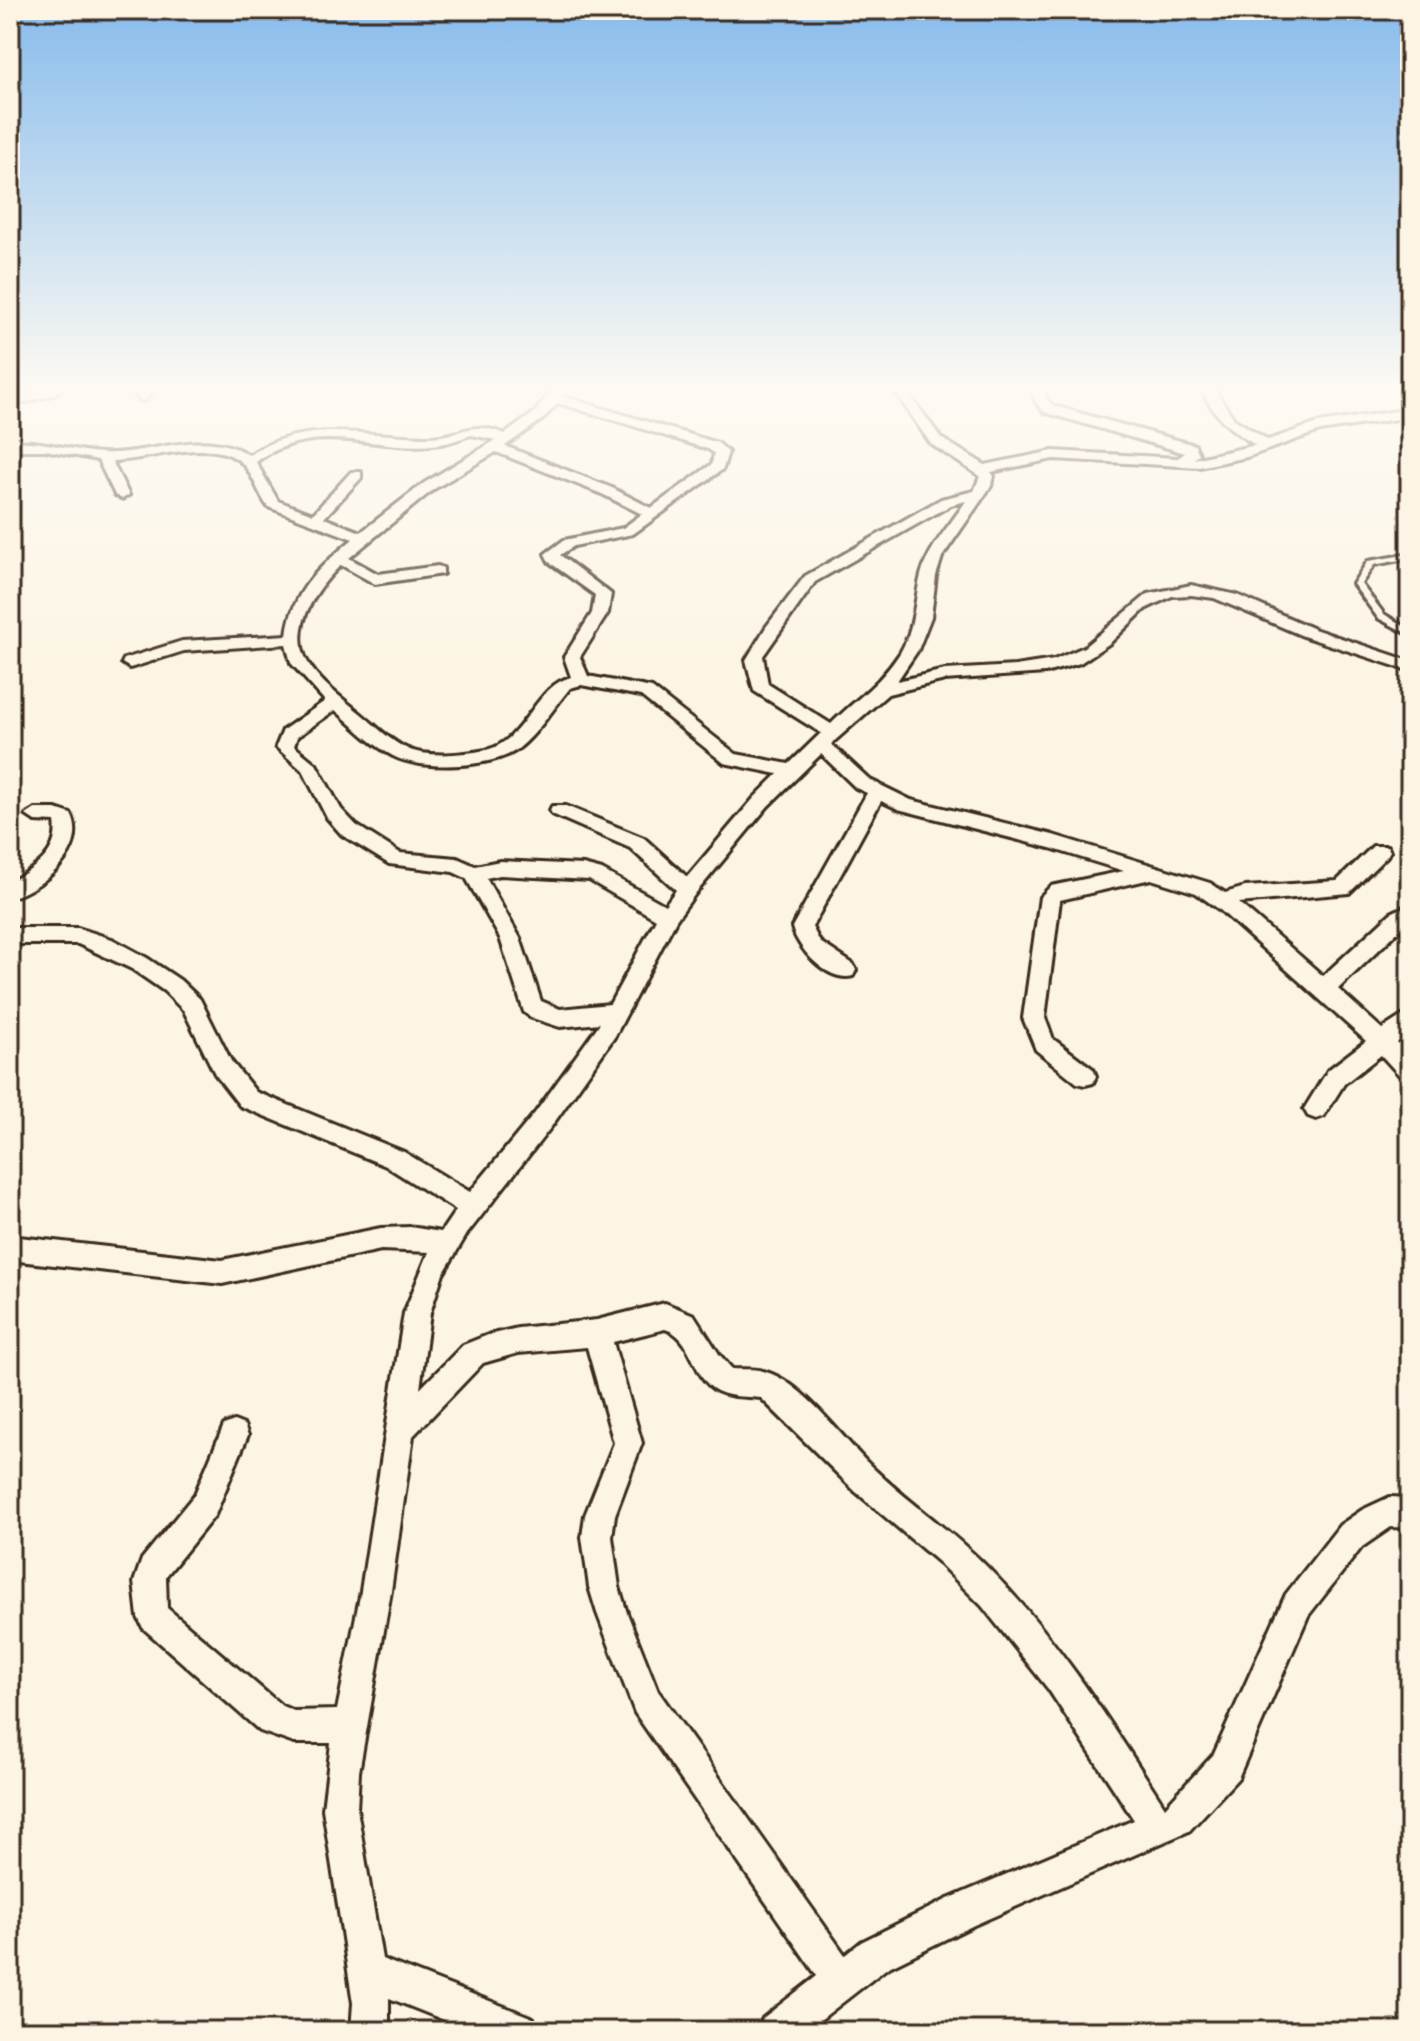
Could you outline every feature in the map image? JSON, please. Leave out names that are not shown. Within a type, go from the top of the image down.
[{"type":"street","points":[[115,481],[122,495]]},
{"type":"street","points":[[262,481],[273,504],[364,538]]},
{"type":"street","points":[[315,520],[350,481]]},
{"type":"street","points":[[436,481],[339,558],[311,586],[297,620],[295,652],[299,663],[336,701],[400,753],[412,759],[465,758],[486,756],[514,743],[564,684],[581,680],[646,692],[730,759],[792,771]]},
{"type":"street","points":[[586,481],[653,514]]},
{"type":"street","points":[[581,680],[572,657],[600,613],[603,594],[554,559],[552,554],[569,543],[628,531],[697,481]]},
{"type":"street","points":[[370,2031],[371,2003],[340,1809],[342,1772],[376,1591],[417,1313],[431,1272],[473,1207],[543,1120],[607,1030],[668,916],[688,889],[761,802],[882,690],[916,638],[935,557],[981,482]]},
{"type":"street","points":[[981,482],[803,584],[755,655],[760,687],[827,738],[852,775],[876,793],[905,805],[1053,842],[1203,888],[1223,901],[1324,989],[1410,1071]]},
{"type":"street","points":[[339,558],[375,579],[438,571]]},
{"type":"street","points":[[882,690],[949,674],[1049,667],[1071,660],[1098,646],[1135,608],[1168,593],[1189,590],[1220,595],[1327,640],[1410,666]]},
{"type":"street","points":[[130,663],[182,646],[295,639]]},
{"type":"street","points":[[336,701],[289,734],[285,747],[310,768],[342,822],[396,859],[457,865],[473,873],[510,938],[532,1006],[538,1013],[558,1018],[615,1012]]},
{"type":"street","points":[[845,970],[803,939],[802,927],[876,793]]},
{"type":"street","points":[[559,810],[637,843],[688,889]]},
{"type":"street","points":[[10,891],[31,879],[60,854],[65,845],[64,819],[56,815],[35,815]]},
{"type":"street","points":[[1223,901],[1245,894],[1342,888],[1380,851]]},
{"type":"street","points":[[473,873],[500,868],[583,872],[595,875],[668,916]]},
{"type":"street","points":[[1085,1076],[1044,1044],[1034,1018],[1050,897],[1058,891],[1154,872]]},
{"type":"street","points":[[1324,989],[1398,918],[1410,911]]},
{"type":"street","points":[[10,936],[77,935],[95,940],[175,985],[192,1006],[234,1088],[248,1099],[395,1159],[473,1207]]},
{"type":"street","points":[[1316,1109],[1336,1077],[1410,1020]]},
{"type":"street","points":[[10,1248],[222,1272],[381,1239],[410,1238],[447,1244]]},
{"type":"street","points":[[402,1427],[473,1354],[487,1347],[504,1342],[597,1333],[665,1316],[676,1317],[685,1324],[722,1379],[767,1386],[789,1403],[867,1482],[956,1558],[994,1596],[1066,1684],[1158,1827]]},
{"type":"street","points":[[597,1333],[628,1443],[600,1515],[597,1537],[604,1587],[612,1613],[646,1702],[841,1980]]},
{"type":"street","points":[[234,1435],[205,1506],[162,1553],[149,1573],[146,1596],[154,1617],[272,1719],[294,1727],[351,1726]]},
{"type":"street","points":[[776,2031],[874,1955],[961,1912],[1177,1819],[1226,1766],[1297,1605],[1351,1536],[1372,1520],[1390,1512],[1410,1513]]},
{"type":"street","points":[[365,1971],[520,2031]]},
{"type":"lane","points":[[1410,556],[1371,563],[1357,584],[1381,616],[1410,633]]}]
